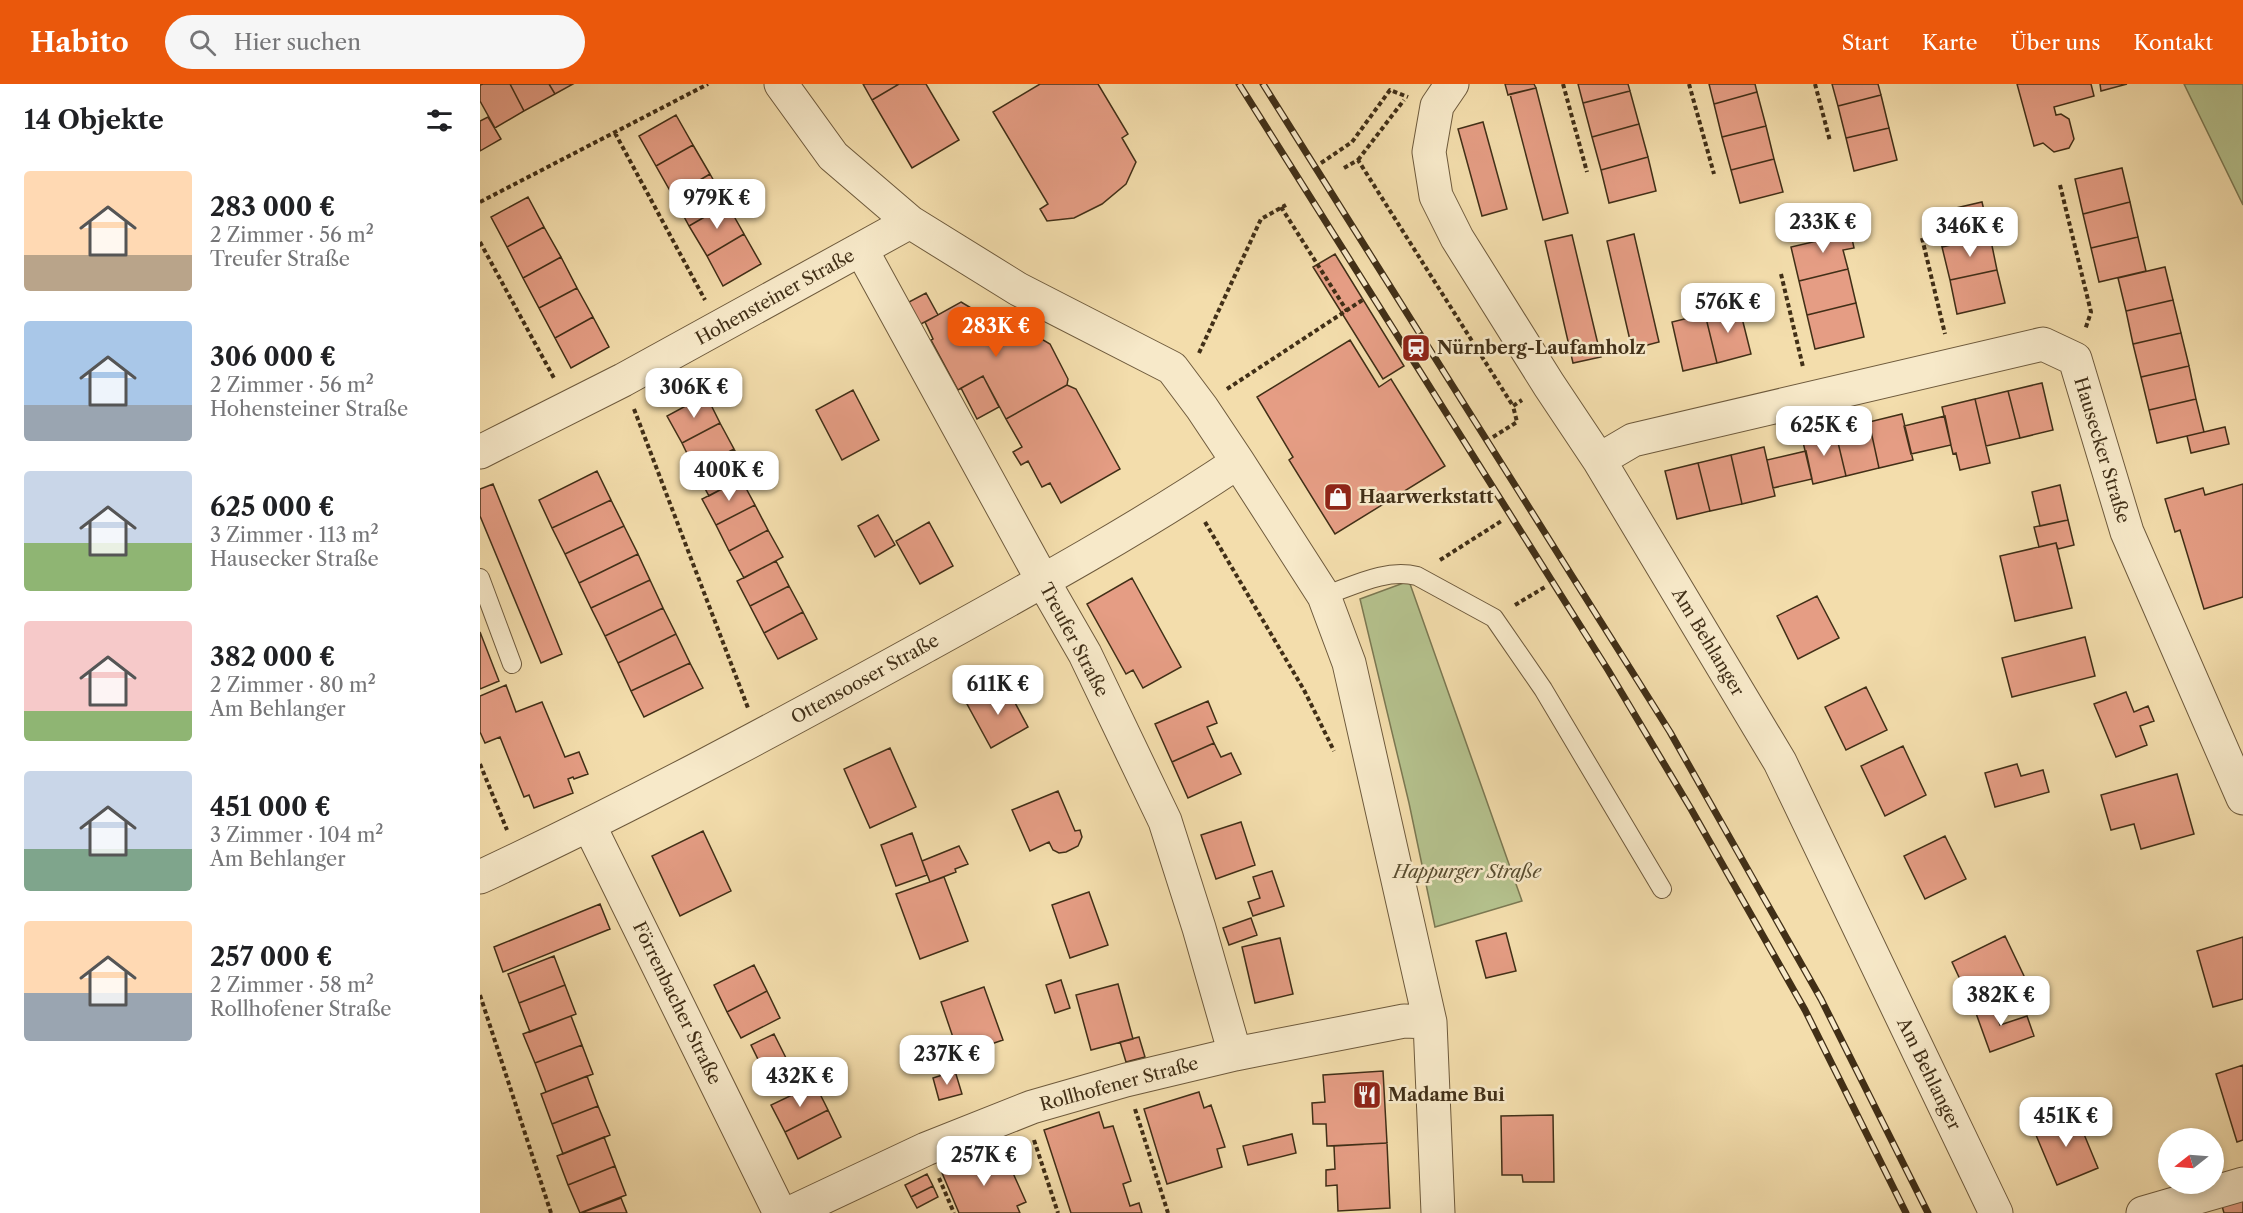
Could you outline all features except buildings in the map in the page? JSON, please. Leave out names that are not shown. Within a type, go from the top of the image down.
[{"type":"street","points":[[781,84],[833,156],[910,222],[1018,289],[1172,368],[1238,462],[1324,596],[1349,663],[1430,1022],[1438,1213]]},
{"type":"street","name":"Am Behlanger","points":[[1444,95],[1429,152],[1436,196],[1457,238],[1599,460],[1780,762],[1996,1213]]},
{"type":"street","name":"Hohensteiner Straße","points":[[480,452],[623,380],[910,222]]},
{"type":"street","name":"Treufer Straße","points":[[861,249],[1042,581],[1085,654],[1165,821],[1235,1054]]},
{"type":"street","name":"Hausecker Straße","points":[[1599,460],[1633,440],[2043,344],[2075,359],[2127,532],[2243,798]]},
{"type":"street","name":"Ottensooser Straße","points":[[480,877],[589,825],[759,737],[1042,581],[1189,495],[1238,462]]},
{"type":"street","name":"Förrenbacher Straße","points":[[589,825],[780,1213]]},
{"type":"street","name":"Rollhofener Straße","points":[[790,1213],[926,1149],[1024,1110],[1126,1080],[1235,1054],[1404,1021],[1430,1022]]},
{"type":"street","points":[[2143,1213],[2243,1184]]},
{"type":"lane","points":[[1324,596],[1387,574],[1406,573],[1417,576],[1494,618],[1543,689],[1662,889]]},
{"type":"lane","points":[[480,578],[512,664]]},
{"type":"path","points":[[480,202],[708,84]]},
{"type":"path","points":[[1563,84],[1587,172]]},
{"type":"path","points":[[1689,84],[1714,174]]},
{"type":"path","points":[[1815,84],[1830,141]]},
{"type":"path","points":[[1321,163],[1352,142],[1390,90],[1444,95]]},
{"type":"path","points":[[1344,168],[1358,160],[1399,107]]},
{"type":"path","points":[[615,133],[720,327]]},
{"type":"path","points":[[1358,160],[1513,406]]},
{"type":"path","points":[[2060,185],[2091,312],[2075,359]]},
{"type":"path","points":[[1194,363],[1261,219],[1283,206],[1347,310]]},
{"type":"path","points":[[1922,238],[1953,365]]},
{"type":"path","points":[[480,242],[570,407]]},
{"type":"path","points":[[1781,274],[1810,398]]},
{"type":"path","points":[[1227,388],[1364,299]]},
{"type":"path","points":[[623,380],[759,737]]},
{"type":"path","points":[[1493,437],[1517,422]]},
{"type":"path","points":[[1189,495],[1304,690],[1335,754]]},
{"type":"path","points":[[1431,566],[1503,520]]},
{"type":"path","points":[[1526,599],[1545,587]]},
{"type":"path","points":[[480,764],[519,859]]},
{"type":"path","points":[[480,995],[550,1213]]},
{"type":"path","points":[[1126,1080],[1168,1213]]},
{"type":"path","points":[[1024,1110],[1058,1213]]},
{"type":"green space","points":[[2184,84],[2243,84],[2243,205]]},
{"type":"green space","name":"Happurger Straße","points":[[1409,581],[1522,901],[1435,927],[1409,803],[1360,599]]},
{"type":"railway","points":[[1239,84],[1608,670],[1691,809],[1805,1010],[1906,1213]]},
{"type":"railway","points":[[1263,84],[1670,732],[1821,999],[1928,1213]]},
{"type":"place","name":"Nürnberg-Laufamholz","points":[[1416,348]]},
{"type":"place","name":"Haarwerkstatt","points":[[1338,497]]},
{"type":"place","name":"Madame Bui","points":[[1367,1095]]}]
